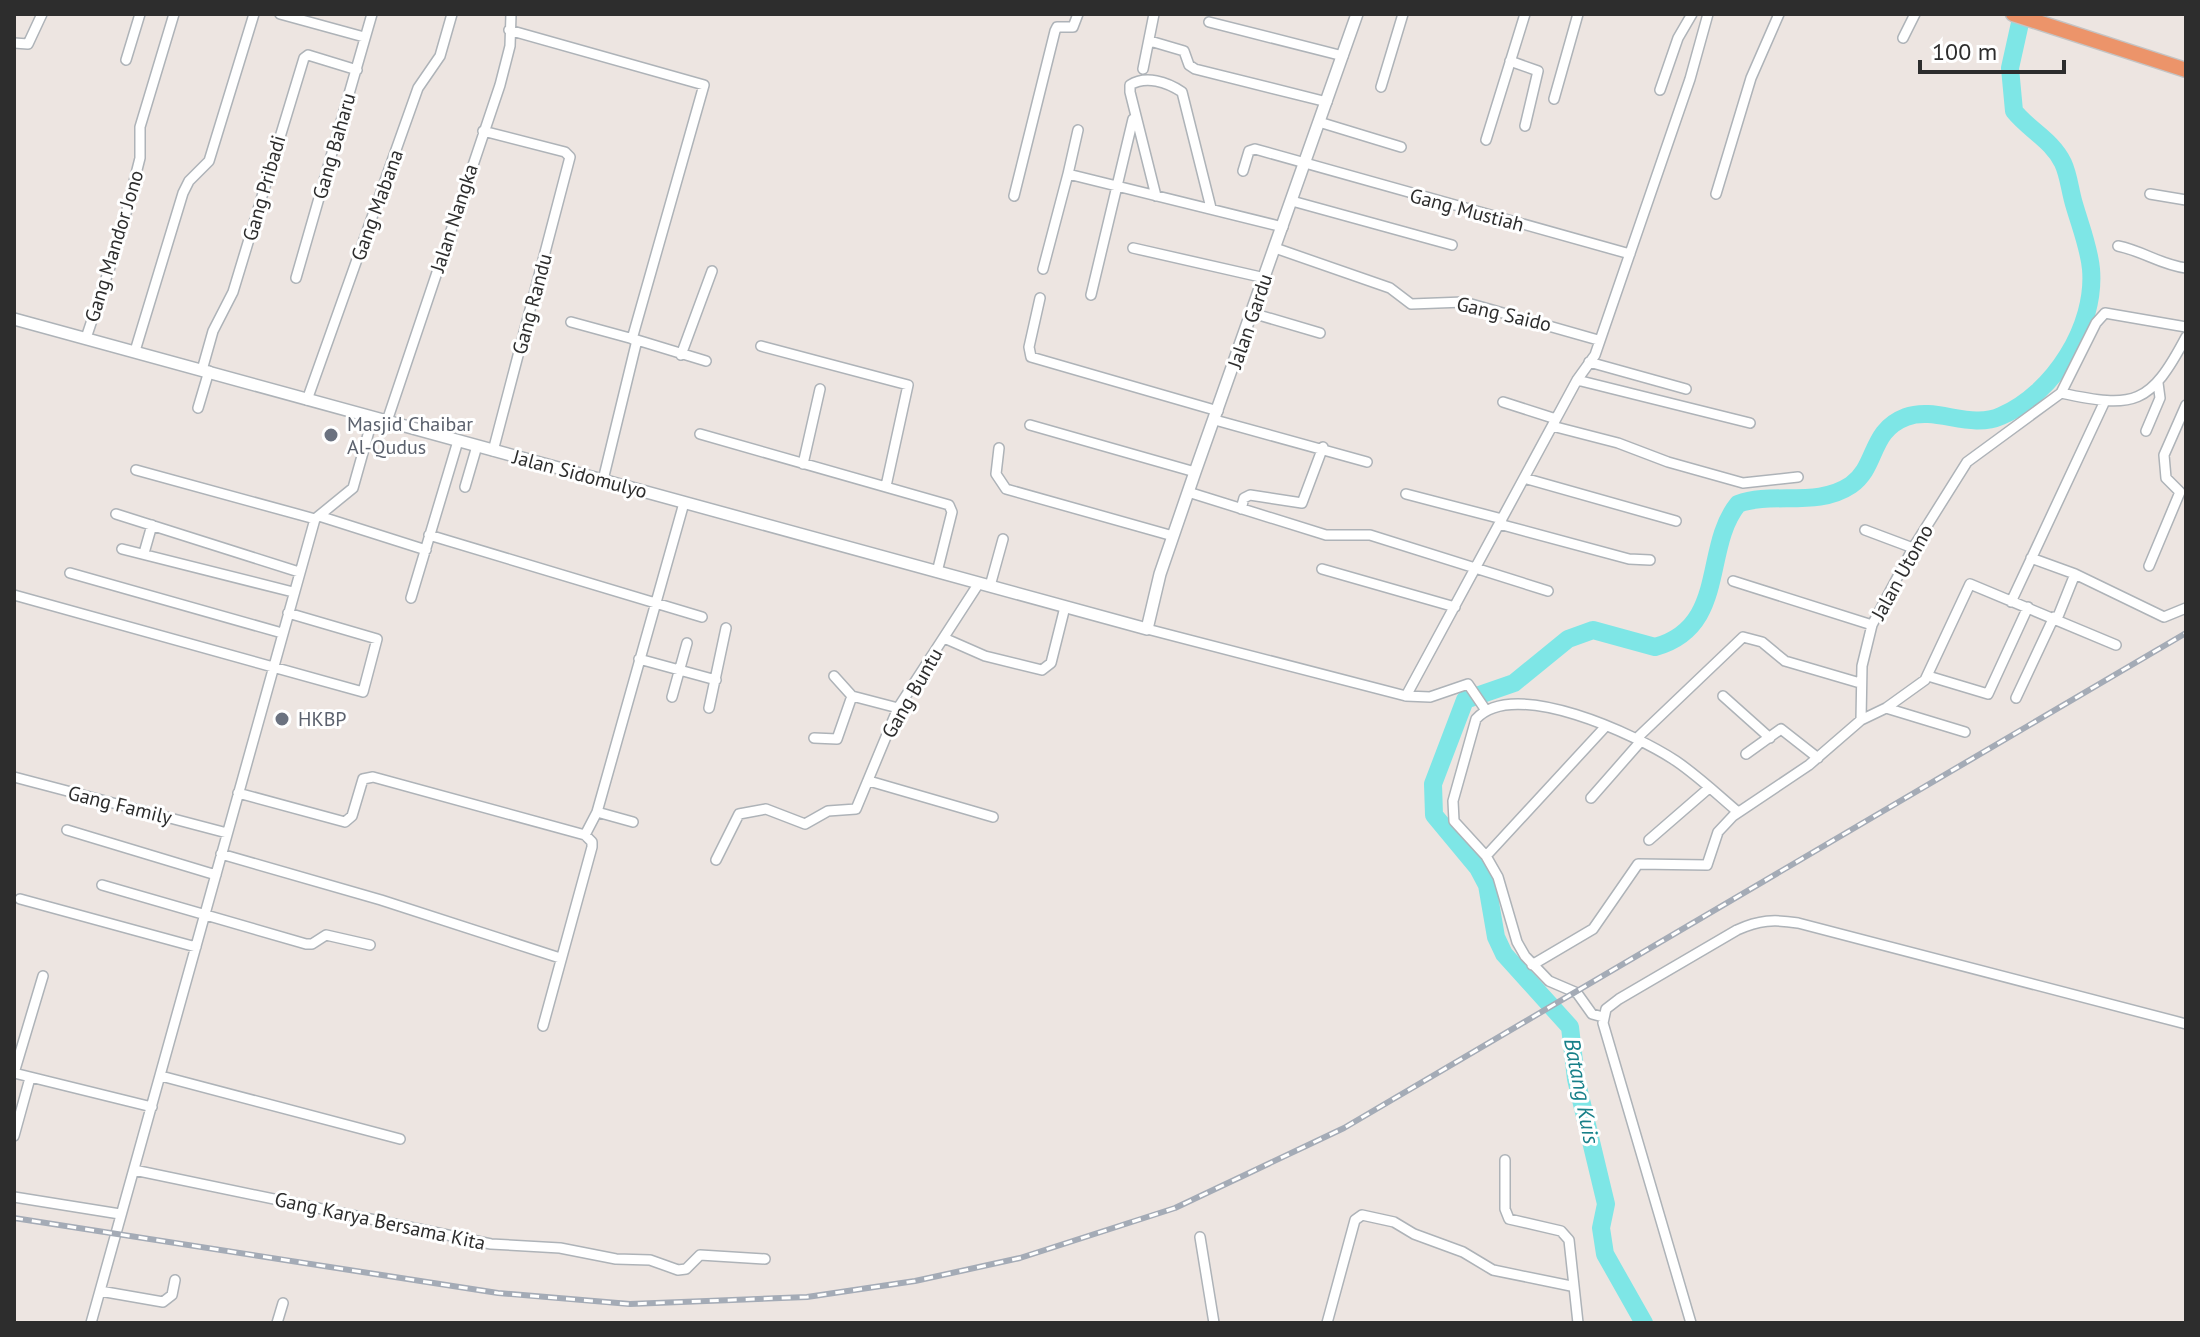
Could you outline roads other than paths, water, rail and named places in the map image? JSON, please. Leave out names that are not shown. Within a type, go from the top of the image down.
[{"type":"highway","points":[[2013,14],[2186,70]]},
{"type":"street","points":[[14,43],[28,44],[42,14]]},
{"type":"street","points":[[126,60],[140,14]]},
{"type":"street","name":"Gang Mandor Jono","points":[[86,338],[120,237],[140,158],[140,127],[174,14]]},
{"type":"street","points":[[135,351],[185,187],[209,161],[254,14]]},
{"type":"street","points":[[280,14],[364,37]]},
{"type":"street","name":"Gang Baharu","points":[[296,278],[372,14]]},
{"type":"street","name":"Gang Mabana","points":[[307,400],[418,88],[440,56],[452,14]]},
{"type":"street","name":"Jalan Nangka","points":[[387,421],[508,55],[511,14]]},
{"type":"street","points":[[1014,196],[1055,31],[1073,27],[1078,14]]},
{"type":"street","points":[[1143,69],[1154,14]]},
{"type":"street","name":"Jalan Gardu","points":[[1147,629],[1188,492],[1357,14]]},
{"type":"street","points":[[1381,87],[1403,14]]},
{"type":"street","points":[[1486,140],[1525,14]]},
{"type":"street","points":[[1554,99],[1578,14]]},
{"type":"street","points":[[1660,90],[1678,38],[1692,14]]},
{"type":"street","points":[[1406,696],[1589,362],[1630,254],[1708,14]]},
{"type":"street","points":[[1716,194],[1751,78],[1779,14]]},
{"type":"street","points":[[1903,38],[1915,14]]},
{"type":"street","points":[[1209,22],[1343,56]]},
{"type":"street","points":[[509,30],[704,85],[635,340],[603,480]]},
{"type":"street","points":[[1150,41],[1184,51],[1189,65],[1195,69],[1327,102]]},
{"type":"street","name":"Gang Pribadi","points":[[206,370],[213,331],[233,292],[304,58],[308,55],[357,70]]},
{"type":"street","points":[[1510,61],[1538,71],[1525,126]]},
{"type":"street","points":[[1156,196],[1134,116],[1129,89],[1134,82],[1152,80],[1182,92],[1211,208]]},
{"type":"street","points":[[1091,295],[1134,116]]},
{"type":"street","points":[[1319,122],[1401,147]]},
{"type":"street","points":[[1043,269],[1078,130]]},
{"type":"street","name":"Gang Randu","points":[[483,131],[567,152],[570,157],[493,451]]},
{"type":"street","name":"Gang Mustiah","points":[[1243,171],[1251,149],[1630,254]]},
{"type":"street","points":[[1068,174],[1283,227]]},
{"type":"street","points":[[2150,194],[2186,200]]},
{"type":"street","points":[[1292,201],[1452,245]]},
{"type":"street","points":[[2118,246],[2186,268]]},
{"type":"street","points":[[1133,248],[1265,278]]},
{"type":"street","name":"Gang Saido","points":[[1275,248],[1390,288],[1411,304],[1464,302],[1598,340]]},
{"type":"street","points":[[681,355],[712,271]]},
{"type":"street","points":[[1040,298],[1029,347],[1031,357],[1367,462]]},
{"type":"street","points":[[1252,313],[1320,333]]},
{"type":"street","points":[[2186,327],[2105,313],[2096,323],[2061,393],[2104,403],[2136,397],[2158,383],[2186,337]]},
{"type":"street","name":"Jalan Sidomulyo","points":[[14,319],[1147,629]]},
{"type":"street","points":[[571,322],[706,361]]},
{"type":"street","points":[[761,346],[908,385],[886,486]]},
{"type":"street","points":[[1589,362],[1686,389]]},
{"type":"street","points":[[198,408],[206,370]]},
{"type":"street","points":[[1577,380],[1750,423]]},
{"type":"street","points":[[2146,431],[2160,398],[2158,383]]},
{"type":"street","points":[[803,464],[820,389]]},
{"type":"street","name":"Jalan Utomo","points":[[1861,720],[1860,683],[1872,625],[1913,548],[1967,462],[2061,393]]},
{"type":"street","points":[[1503,402],[1668,462],[1743,483],[1798,477]]},
{"type":"street","points":[[2011,602],[2104,403]]},
{"type":"street","points":[[2149,566],[2180,492],[2166,478],[2164,455],[2186,405]]},
{"type":"street","points":[[91,1323],[299,572],[317,518],[353,488],[373,417]]},
{"type":"street","points":[[1030,425],[1195,472]]},
{"type":"street","points":[[700,434],[886,486],[951,508],[937,572]]},
{"type":"street","points":[[411,598],[458,441]]},
{"type":"street","points":[[465,487],[477,446]]},
{"type":"street","points":[[1241,509],[1244,498],[1250,495],[1302,503],[1323,447]]},
{"type":"street","points":[[999,448],[996,474],[1006,489],[1173,536]]},
{"type":"street","points":[[136,470],[426,550]]},
{"type":"street","points":[[1524,478],[1676,521]]},
{"type":"street","points":[[1188,492],[1326,535],[1370,535],[1548,591]]},
{"type":"street","points":[[1406,494],[1629,559],[1650,560]]},
{"type":"street","points":[[585,835],[597,812],[653,602],[684,503]]},
{"type":"street","points":[[116,514],[299,572]]},
{"type":"street","points":[[144,553],[152,525]]},
{"type":"street","points":[[1865,530],[1913,548]]},
{"type":"street","points":[[429,535],[702,617]]},
{"type":"street","name":"Gang Buntu","points":[[716,860],[739,814],[766,809],[805,824],[828,811],[856,809],[898,708],[944,638],[985,585],[1003,539]]},
{"type":"street","points":[[122,549],[293,592]]},
{"type":"street","points":[[2031,558],[2075,574],[2159,616],[2168,617],[2186,608]]},
{"type":"street","points":[[1322,569],[1455,607]]},
{"type":"street","points":[[70,573],[282,633]]},
{"type":"street","points":[[2016,698],[2075,574]]},
{"type":"street","points":[[1733,581],[1872,625]]},
{"type":"street","points":[[1532,965],[1593,929],[1638,864],[1707,865],[1718,832],[1738,812],[1818,758],[1861,720],[1886,708],[1928,676],[1970,584],[2116,645]]},
{"type":"street","points":[[14,595],[363,692],[377,639],[288,613]]},
{"type":"street","points":[[944,638],[1013,665],[1046,669],[1065,607]]},
{"type":"street","points":[[1928,676],[1988,694],[2028,607]]},
{"type":"street","points":[[709,708],[726,628]]},
{"type":"street","points":[[1147,629],[1406,696],[1430,697],[1471,685],[1483,705]]},
{"type":"street","points":[[1591,798],[1639,740],[1743,637],[1764,643],[1785,661],[1860,683]]},
{"type":"street","points":[[672,697],[687,643]]},
{"type":"street","points":[[639,659],[716,680]]},
{"type":"street","points":[[834,676],[852,696],[898,708]]},
{"type":"street","points":[[814,738],[837,739],[852,696]]},
{"type":"street","points":[[1723,696],[1770,738]]},
{"type":"street","points":[[1483,705],[1519,704],[1606,726],[1639,740],[1677,762],[1738,812]]},
{"type":"street","points":[[1483,705],[1469,734],[1451,811],[1459,829],[1486,856],[1505,895],[1517,942],[1532,965],[1560,988],[1571,988],[1592,1014],[1603,1017]]},
{"type":"street","points":[[1886,708],[1965,732]]},
{"type":"street","points":[[1486,856],[1606,726]]},
{"type":"street","points":[[1746,754],[1784,730],[1818,758]]},
{"type":"street","name":"Gang Family","points":[[14,777],[227,833]]},
{"type":"street","points":[[238,793],[345,822],[352,816],[363,779],[373,777],[585,835],[592,847],[543,1026]]},
{"type":"street","points":[[869,781],[993,817]]},
{"type":"street","points":[[1649,840],[1709,788]]},
{"type":"street","points":[[597,812],[633,822]]},
{"type":"street","points":[[67,830],[216,875]]},
{"type":"street","points":[[221,854],[381,900],[560,958]]},
{"type":"street","points":[[102,885],[306,944],[312,944],[326,935],[370,945]]},
{"type":"street","points":[[20,899],[196,947]]},
{"type":"street","points":[[1691,1323],[1603,1017],[1606,1009],[1619,999],[1737,930],[1754,922],[1773,920],[1809,925],[2186,1024]]},
{"type":"street","points":[[43,976],[14,1073],[152,1107]]},
{"type":"street","points":[[161,1076],[400,1139]]},
{"type":"street","points":[[14,1136],[30,1078]]},
{"type":"street","points":[[1505,1160],[1506,1215],[1515,1221],[1554,1229],[1566,1235],[1578,1323]]},
{"type":"street","name":"Gang Karya Bersama Kita","points":[[134,1170],[486,1244],[560,1248],[616,1259],[650,1260],[678,1270],[686,1269],[700,1255],[765,1259]]},
{"type":"street","points":[[14,1197],[120,1214]]},
{"type":"street","points":[[1327,1323],[1355,1220],[1362,1215],[1394,1222],[1414,1234],[1463,1252],[1493,1270],[1571,1286]]},
{"type":"street","points":[[1200,1237],[1214,1323]]},
{"type":"street","points":[[100,1291],[163,1302],[172,1295],[175,1280]]},
{"type":"street","points":[[277,1323],[283,1303]]},
{"type":"waterway","name":"Batang Kuis","points":[[1644,1323],[1605,1254],[1601,1228],[1606,1204],[1576,1079],[1570,1027],[1504,954],[1496,937],[1487,885],[1478,868],[1434,815],[1433,784],[1465,700],[1514,683],[1568,639],[1593,630],[1655,647],[1678,637],[1694,622],[1704,605],[1720,542],[1738,504],[1752,500],[1810,498],[1838,492],[1860,477],[1879,440],[1894,423],[1917,414],[1989,420],[2020,405],[2054,374],[2079,334],[2091,291],[2091,269],[2063,163],[2053,148],[2014,111],[2010,68],[2022,14]]},
{"type":"railway","points":[[14,1218],[498,1293],[630,1304],[807,1297],[915,1281],[1020,1258],[1175,1208],[1344,1128],[2186,633]]},
{"type":"place","name":"Masjid Chaibar Al-Qudus","points":[[331,435]]},
{"type":"place","name":"HKBP","points":[[282,719]]}]
